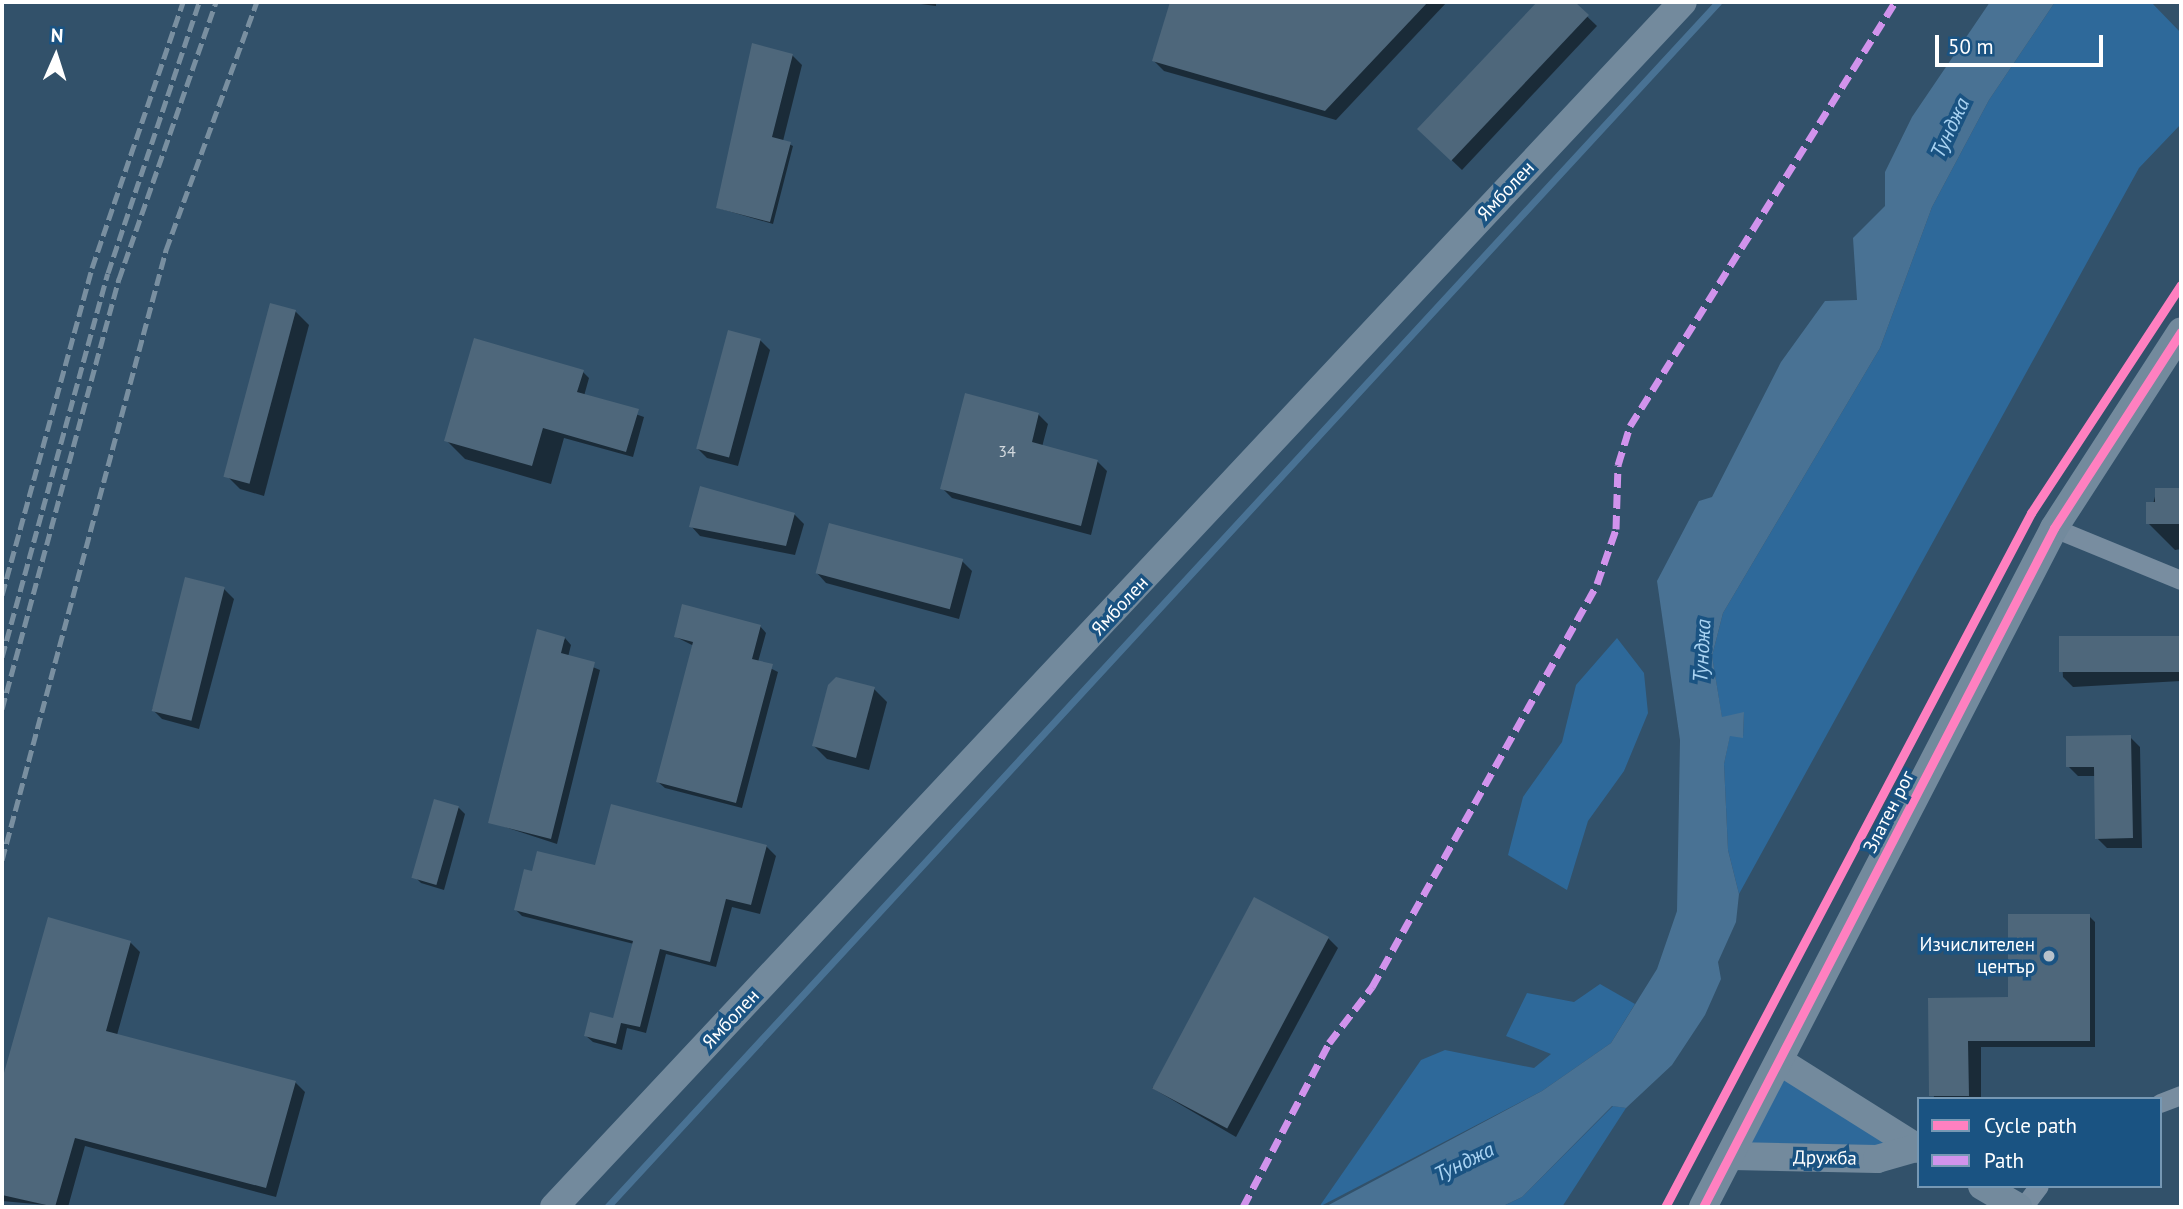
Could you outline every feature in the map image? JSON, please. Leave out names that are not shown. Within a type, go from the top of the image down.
[{"type":"main road","name":"Ямболен","points":[[554,1207],[1683,2]]},
{"type":"main road","name":"Златен рог","points":[[1703,1207],[1781,1062],[2054,528],[2181,332]]},
{"type":"main road","name":"Дружба","points":[[1781,1062],[1917,1148]]},
{"type":"main road","name":"Дружба","points":[[1732,1156],[1877,1158],[1917,1148]]},
{"type":"main road","points":[[1986,1188],[2020,1207]]},
{"type":"street","points":[[2054,528],[2181,580]]},
{"type":"street","points":[[2162,1102],[2181,1095]]},
{"type":"street","points":[[2020,1207],[2037,1188]]},
{"type":"shaded area","points":[[2055,2],[2151,2],[2181,33],[2181,124],[2139,168],[1739,894],[1728,850],[1724,764],[1730,735],[1743,737],[1744,713],[1722,718],[1712,656],[1723,613],[1880,348],[1932,207],[1989,100]]},
{"type":"shaded area","points":[[1617,638],[1644,673],[1648,713],[1624,771],[1588,821],[1567,890],[1508,855],[1523,797],[1562,742],[1576,685]]},
{"type":"shaded area","points":[[1600,984],[1635,1004],[1611,1043],[1542,1091],[1319,1207],[1421,1060],[1445,1050],[1534,1068],[1551,1054],[1506,1036],[1527,993],[1574,1002]]},
{"type":"shaded area","points":[[1781,1062],[1916,1148],[1732,1156]]},
{"type":"shaded area","points":[[1613,1106],[1626,1108],[1562,1207],[1501,1207],[1522,1197]]},
{"type":"water","name":"Тунджа","points":[[1990,2],[2055,2],[1989,100],[1932,207],[1880,348],[1723,613],[1712,656],[1722,717],[1744,712],[1743,738],[1730,736],[1724,764],[1728,850],[1739,894],[1736,922],[1718,962],[1721,979],[1705,1015],[1672,1065],[1626,1108],[1612,1106],[1522,1197],[1501,1207],[1325,1207],[1542,1091],[1611,1043],[1657,969],[1677,911],[1680,740],[1657,581],[1699,501],[1712,497],[1781,362],[1825,301],[1857,300],[1853,238],[1885,206],[1885,172],[1912,117]]},
{"type":"building","points":[[1170,2],[1428,2],[1325,111],[1152,61]]},
{"type":"building","points":[[1537,2],[1575,2],[1589,15],[1451,161],[1417,129]]},
{"type":"building","points":[[752,43],[793,54],[772,137],[791,142],[770,222],[716,208]]},
{"type":"building","points":[[270,303],[296,310],[249,484],[223,477]]},
{"type":"building","points":[[728,330],[761,339],[729,458],[696,449]]},
{"type":"building","points":[[474,338],[584,370],[577,392],[639,409],[626,452],[543,428],[532,466],[444,441]]},
{"type":"building","points":[[965,393],[1039,413],[1032,442],[1098,460],[1081,526],[940,489]]},
{"type":"building","points":[[700,486],[795,513],[786,546],[689,527]]},
{"type":"building","points":[[2155,488],[2181,488],[2181,524],[2146,524],[2146,502],[2155,502]]},
{"type":"building","points":[[829,523],[963,559],[950,609],[816,573]]},
{"type":"building","points":[[185,577],[225,587],[191,721],[152,711]]},
{"type":"building","points":[[682,604],[761,625],[752,659],[773,664],[736,803],[656,782],[693,642],[674,637]]},
{"type":"building","points":[[537,629],[565,637],[561,653],[595,662],[551,839],[488,823]]},
{"type":"building","points":[[2059,636],[2181,636],[2181,672],[2059,672]]},
{"type":"building","points":[[836,677],[875,687],[856,758],[812,746],[828,685]]},
{"type":"building","points":[[2131,735],[2133,838],[2095,839],[2094,767],[2066,767],[2066,736]]},
{"type":"building","points":[[434,799],[459,806],[436,885],[411,878]]},
{"type":"building","points":[[611,804],[767,845],[751,905],[726,899],[710,962],[660,949],[640,1027],[621,1023],[616,1044],[584,1036],[590,1012],[613,1018],[633,941],[514,910],[524,869],[532,871],[537,851],[595,865]]},
{"type":"building","points":[[1254,897],[1329,937],[1227,1129],[1152,1089]]},
{"type":"building","name":"Изчислителен център","points":[[2008,914],[2090,914],[2090,1041],[1968,1041],[1969,1096],[1929,1096],[1928,998],[2008,997]]},
{"type":"building","points":[[48,917],[131,941],[106,1031],[296,1081],[266,1188],[75,1138],[55,1207],[2,1195],[2,1080]]},
{"type":"waterway","points":[[607,1207],[1718,2]]},
{"type":"railway","points":[[2,595],[92,268],[183,2]]},
{"type":"railway","points":[[2,657],[108,273],[199,2]]},
{"type":"railway","points":[[2,709],[119,279],[216,2]]},
{"type":"railway","points":[[2,860],[166,250],[257,2]]},
{"type":"marked path","points":[[1243,1207],[1329,1043],[1372,987],[1597,584],[1616,529],[1618,465],[1630,426],[1895,2]]},
{"type":"cycle path","points":[[1665,1207],[2031,513],[2181,285]]},
{"type":"cycle path","points":[[1703,1207],[2054,528],[2181,332]]},
{"type":"place","name":"Изчислителен център","points":[[2049,956]]}]
